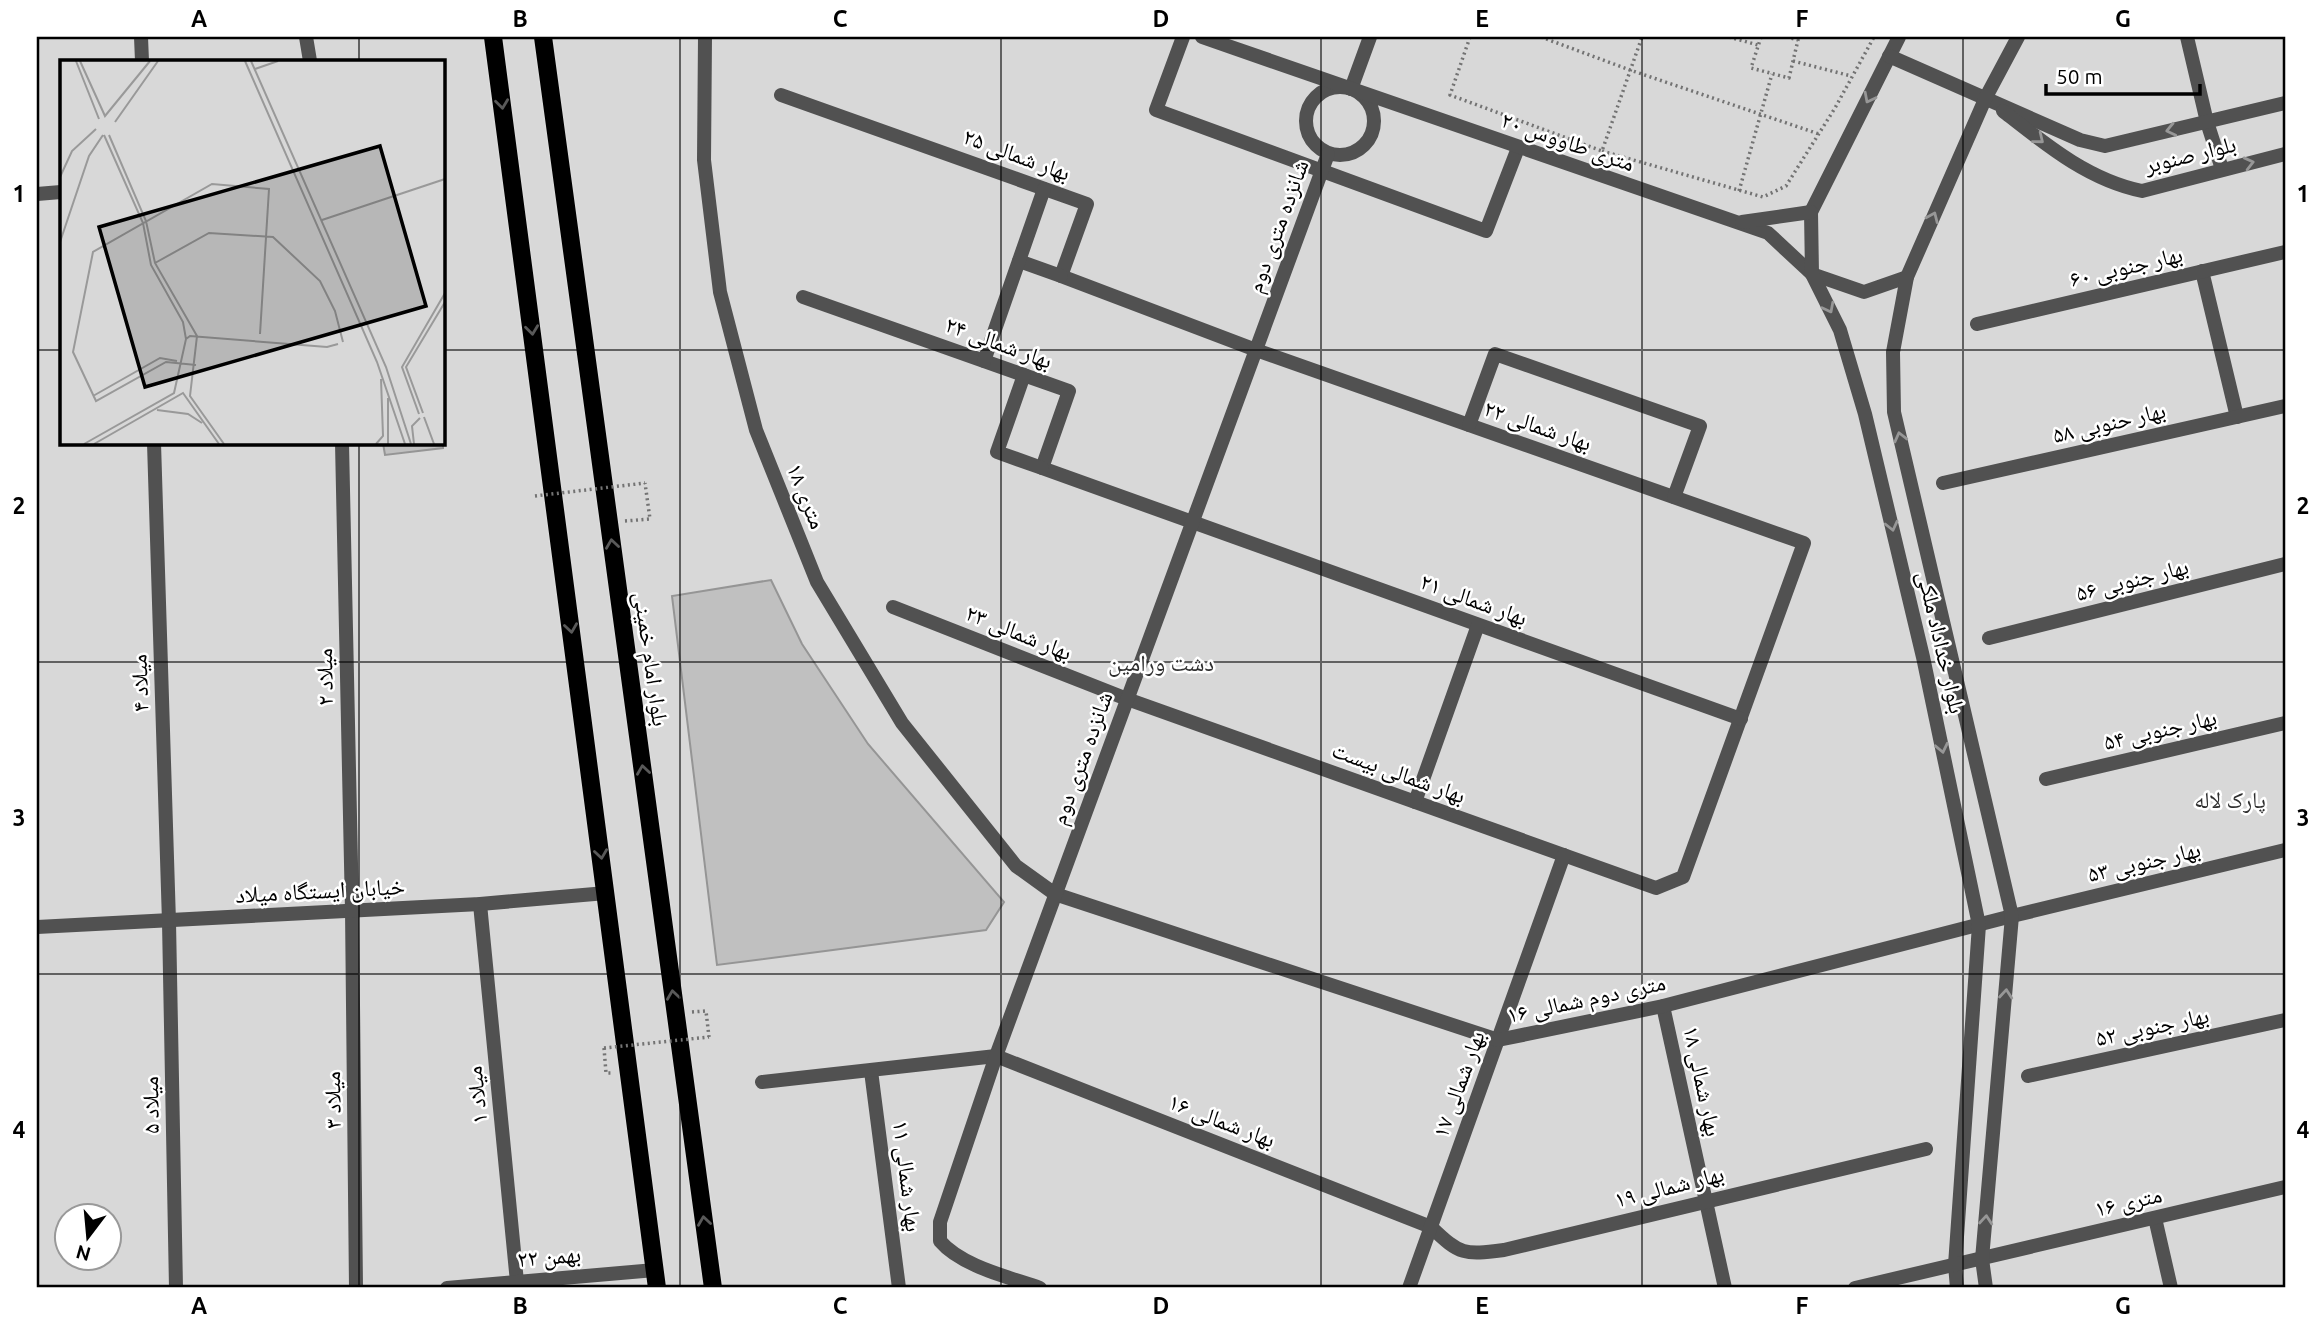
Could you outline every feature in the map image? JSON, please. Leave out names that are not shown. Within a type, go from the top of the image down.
[{"type":"main road","points":[[493,37],[656,1279]]},
{"type":"main road","name":"بلوار امام خمینی","points":[[543,37],[713,1288]]},
{"type":"street","points":[[141,37],[142,60]]},
{"type":"street","points":[[306,37],[310,60]]},
{"type":"street","name":"۱۸ متری","points":[[705,37],[704,160],[720,292],[756,430],[817,582],[902,723],[1016,866],[1055,894]]},
{"type":"street","points":[[1183,37],[1156,110],[1486,231],[1518,148]]},
{"type":"street","name":"۲۰ متری طاووس","points":[[1202,37],[1768,233],[1812,274],[1864,292],[1907,277]]},
{"type":"street","points":[[1351,89],[1370,37]]},
{"type":"street","name":"بلوار خداداد ملکی","points":[[1899,37],[1811,212],[1812,274],[1840,330],[1865,414],[1923,657],[1979,925],[1955,1265],[1958,1288]]},
{"type":"street","name":"بلوار خداداد ملکی","points":[[1986,1288],[1982,1259],[2012,916],[1894,412],[1893,352],[1907,277],[1986,97],[2018,37]]},
{"type":"street","points":[[2187,37],[2207,122],[2222,169]]},
{"type":"street","points":[[1889,56],[1986,97]]},
{"type":"street","points":[[1338,87],[1351,89],[1363,96],[1371,107],[1374,120],[1372,133],[1365,145],[1354,153],[1342,156],[1328,154],[1317,147],[1309,136],[1307,110],[1314,98],[1325,90],[1338,87]]},
{"type":"street","name":"بهار شمالی ۲۵","points":[[781,95],[1087,204],[1061,276]]},
{"type":"street","name":"بلوار صنوبر","points":[[1986,97],[2080,140],[2105,146],[2285,103]]},
{"type":"street","name":"بلوار صنوبر","points":[[1986,97],[2061,157],[2125,188],[2142,191],[2285,154]]},
{"type":"street","name":"شانزده متری دوم","points":[[1040,1288],[968,1262],[948,1251],[940,1241],[940,1222],[996,1056],[1328,154]]},
{"type":"street","points":[[984,360],[1044,188]]},
{"type":"street","points":[[37,194],[60,192]]},
{"type":"street","points":[[1738,223],[1811,212]]},
{"type":"street","name":"بهار جنوبی ۶۰","points":[[1977,324],[2285,252]]},
{"type":"street","points":[[1019,261],[1256,350]]},
{"type":"street","points":[[2202,271],[2237,417]]},
{"type":"street","name":"بهار شمالی ۲۴","points":[[803,297],[1069,391],[1042,468]]},
{"type":"street","name":"بهار شمالی ۲۲","points":[[1256,350],[1804,543],[1741,719]]},
{"type":"street","points":[[1469,425],[1494,354],[1572,381],[1700,426],[1674,497]]},
{"type":"street","points":[[1024,375],[997,452],[1192,523]]},
{"type":"street","name":"بهار حنوبی ۵۸","points":[[1943,483],[2285,406]]},
{"type":"street","name":"میلاد ۴","points":[[154,444],[169,922]]},
{"type":"street","name":"میلاد ۲","points":[[342,444],[352,910]]},
{"type":"street","name":"بهار شمالی ۲۱","points":[[1192,523],[1741,719]]},
{"type":"street","name":"بهار جنوبی ۵۶","points":[[1989,638],[2285,564]]},
{"type":"street","name":"بهار شمالی ۲۳","points":[[893,607],[1127,699]]},
{"type":"street","points":[[1415,802],[1478,625]]},
{"type":"street","name":"بهار شمالی بیست","points":[[1127,699],[1656,888],[1684,877],[1741,719]]},
{"type":"street","name":"بهار جنوبی ۵۴","points":[[2046,779],[2285,723]]},
{"type":"street","name":"بهار جنوبی ۵۳","points":[[2012,916],[2285,850]]},
{"type":"street","name":"بهار شمالی ۱۷","points":[[1409,1288],[1564,855]]},
{"type":"street","name":"خیابان ایستگاه میلاد","points":[[37,927],[480,904],[606,892]]},
{"type":"street","name":"۱۶ متری دوم شمالی","points":[[1055,894],[1497,1040],[1663,1006],[2012,916]]},
{"type":"street","name":"میلاد ۱","points":[[480,904],[517,1282]]},
{"type":"street","name":"میلاد ۳","points":[[352,910],[356,1288]]},
{"type":"street","name":"میلاد ۵","points":[[169,922],[176,1288]]},
{"type":"street","name":"بهار شمالی ۱۸","points":[[1663,1006],[1725,1288]]},
{"type":"street","name":"بهار جنوبی ۵۲","points":[[2028,1076],[2285,1020]]},
{"type":"street","points":[[762,1082],[996,1056]]},
{"type":"street","name":"بهار شمالی ۱۶","points":[[996,1056],[1431,1227]]},
{"type":"street","name":"بهار شمالی ۱۱","points":[[871,1071],[900,1288]]},
{"type":"street","name":"بهار شمالی ۱۹","points":[[1431,1227],[1452,1247],[1474,1254],[1504,1250],[1926,1149]]},
{"type":"street","name":"۱۶ متری","points":[[1855,1288],[2285,1187]]},
{"type":"street","points":[[2155,1218],[2171,1288]]},
{"type":"street","name":"۲۲ بهمن","points":[[447,1288],[517,1282],[656,1279]]},
{"type":"path","points":[[1469,37],[1450,95],[1602,151],[1763,197],[1786,186],[1874,37]]},
{"type":"path","points":[[1541,37],[1630,71],[1819,134]]},
{"type":"path","points":[[1602,151],[1642,37]]},
{"type":"path","points":[[1729,37],[1758,45]]},
{"type":"path","points":[[1761,37],[1751,68],[1789,78],[1798,40],[1787,37]]},
{"type":"path","points":[[1793,61],[1852,76]]},
{"type":"path","points":[[1739,191],[1772,74]]},
{"type":"path","points":[[535,496],[646,483],[650,519]]},
{"type":"path","points":[[606,1073],[604,1048],[709,1037],[706,1012]]},
{"type":"green space","name":"دشت ورامین","points":[[37,37],[2285,37],[2285,1288],[37,1288]]},
{"type":"building","points":[[383,444],[443,444],[443,448],[385,455]]},
{"type":"building","points":[[771,580],[802,644],[868,744],[1004,902],[986,930],[717,965],[672,596]]},
{"type":"park label","name":"پارک لاله","points":[[2230,799]]}]
